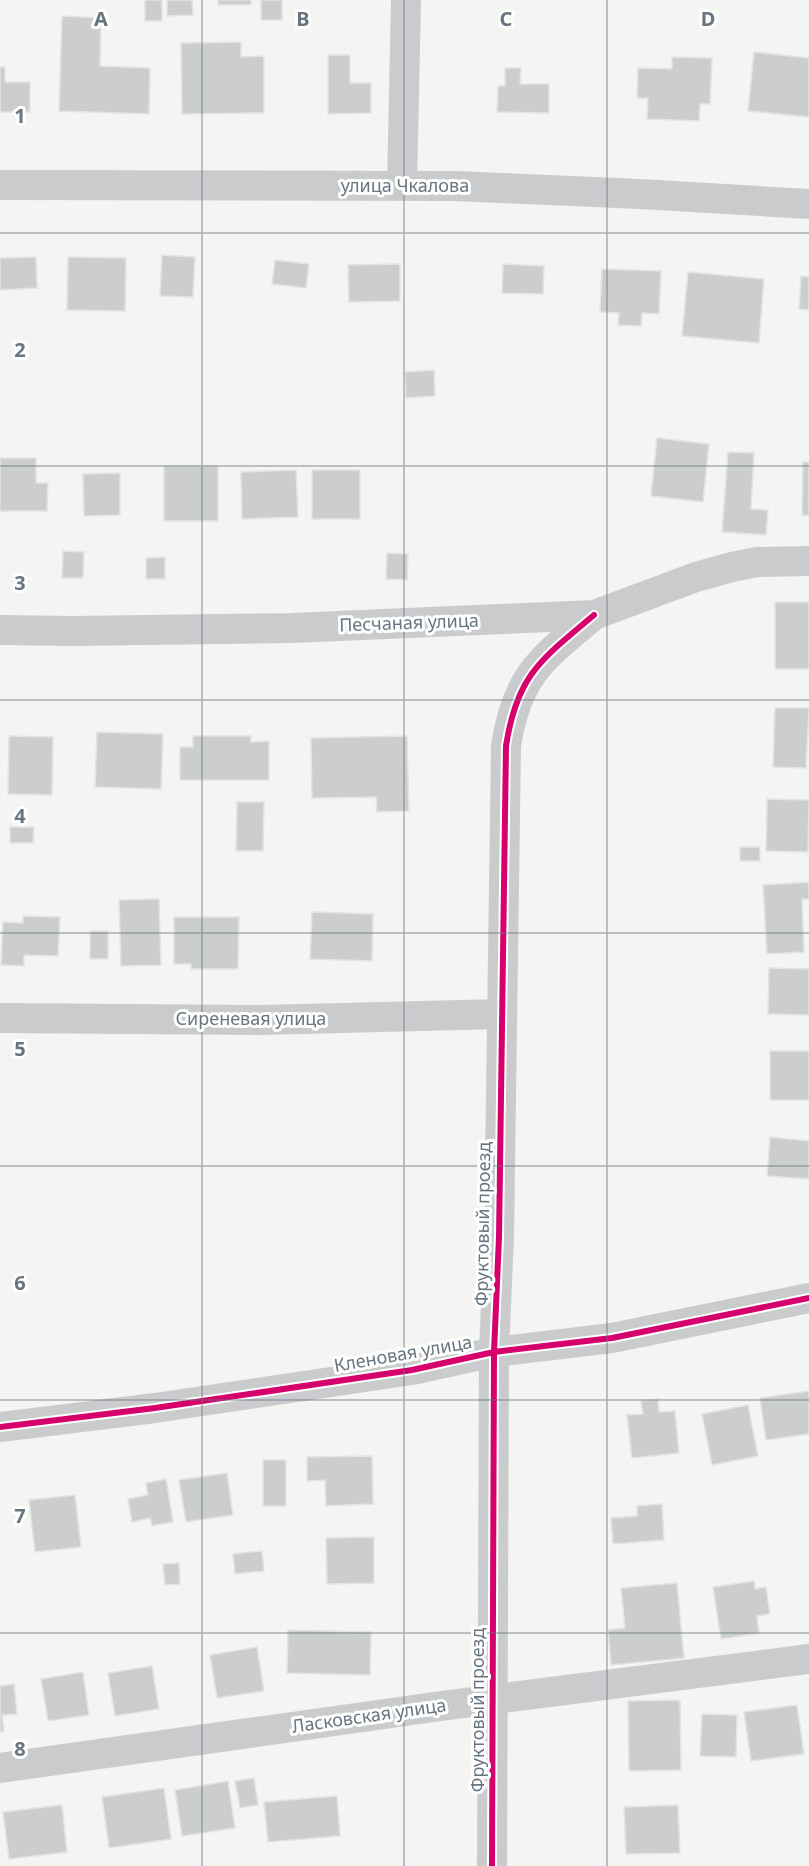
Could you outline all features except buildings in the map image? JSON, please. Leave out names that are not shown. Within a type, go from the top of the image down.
[{"type":"street","points":[[402,186],[406,0]]},
{"type":"street","name":"улица Чкалова","points":[[0,185],[455,186],[809,204]]},
{"type":"street","name":"Песчаная улица","points":[[0,630],[280,628],[594,615],[685,580],[732,567],[758,562],[809,561]]},
{"type":"street","name":"Фруктовый проезд","points":[[492,1866],[494,1352],[499,1237],[504,790],[509,727],[521,689],[533,670],[594,615]]},
{"type":"street","name":"Сиреневая улица","points":[[0,1018],[261,1020],[501,1014]]},
{"type":"street","name":"Кленовая улица","points":[[0,1427],[155,1408],[378,1375],[494,1352],[612,1338],[808,1298]]},
{"type":"street","name":"Ласковская улица","points":[[0,1768],[809,1659]]},
{"type":"cycle path","points":[[492,1866],[494,1352],[499,1237],[506,746],[517,701],[535,670],[546,657],[594,615]]},
{"type":"cycle path","points":[[0,1427],[155,1408],[412,1370],[494,1352],[612,1338],[809,1298]]}]
